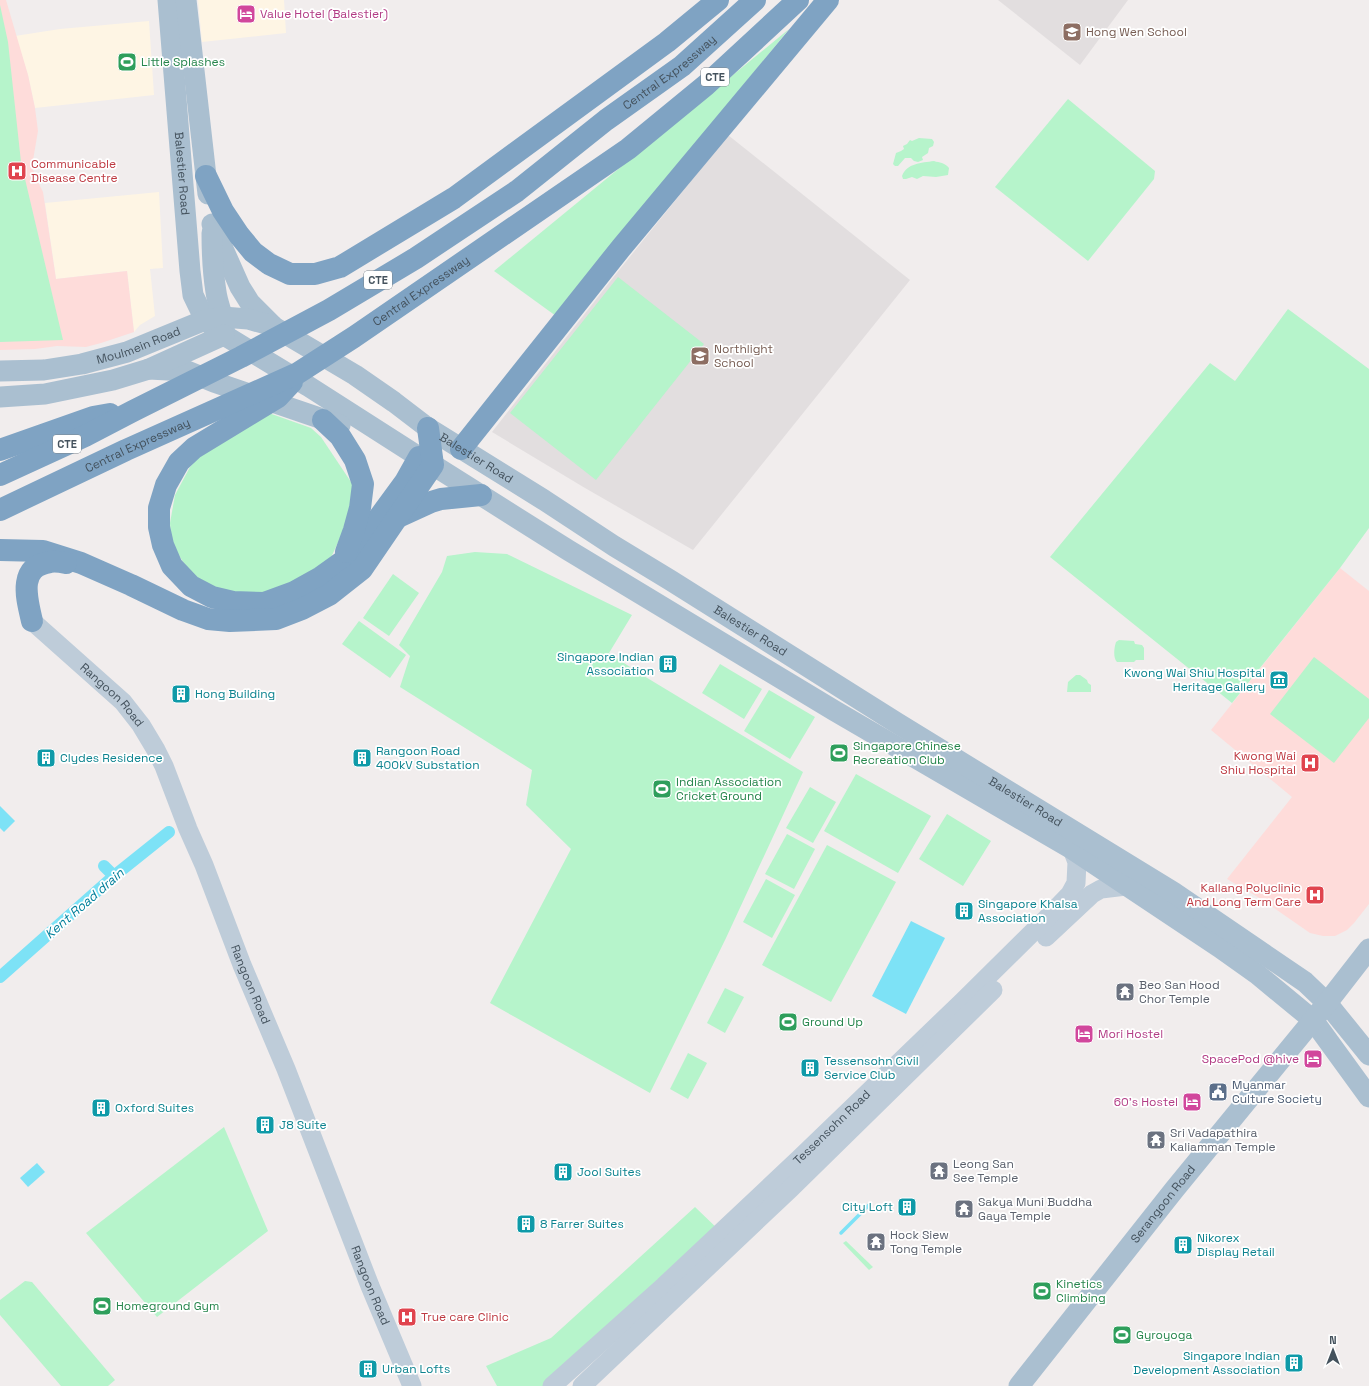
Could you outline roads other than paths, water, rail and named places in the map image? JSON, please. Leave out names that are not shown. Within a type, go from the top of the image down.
[{"type":"highway","points":[[207,186],[239,235],[253,252],[269,264],[290,274],[315,274],[340,267],[454,198],[667,42],[718,0]]},
{"type":"highway","name":"Central Expressway","points":[[0,474],[85,436],[241,358],[329,310],[416,258],[517,191],[606,120],[682,66],[755,0]]},
{"type":"highway","name":"Central Expressway","points":[[0,510],[126,450],[298,372],[360,333],[628,149],[706,85],[798,0]]},
{"type":"highway","points":[[461,449],[621,248],[828,0]]},
{"type":"highway","points":[[298,372],[288,387],[278,397],[200,444],[189,453],[179,462],[166,485],[159,508],[159,527],[162,545],[172,566],[191,586],[212,597],[233,602],[264,603],[294,592],[321,577],[342,562],[361,542],[405,482],[426,461]]},
{"type":"highway","points":[[0,450],[93,417],[133,411]]},
{"type":"highway","points":[[323,420],[340,436],[355,460],[363,484],[360,508],[354,530],[342,562]]},
{"type":"highway","points":[[0,550],[43,551],[81,563],[182,610],[208,619],[230,622],[276,619],[302,609],[329,595],[362,569],[396,518],[426,461],[428,428]]},
{"type":"highway","points":[[396,518],[430,502],[441,499],[481,495]]},
{"type":"highway","points":[[32,621],[26,592],[28,578],[36,567],[50,562],[81,563]]},
{"type":"main road","name":"Balestier Road","points":[[168,0],[193,295],[217,324],[308,386],[568,550],[876,735],[1072,849],[1257,974],[1313,1020],[1369,1097]]},
{"type":"main road","name":"Balestier Road","points":[[186,0],[212,224],[212,249],[217,324]]},
{"type":"main road","points":[[184,202],[199,201],[207,186]]},
{"type":"main road","name":"Balestier Road","points":[[212,224],[240,287],[250,303],[274,327],[355,375],[428,428],[544,500],[614,546],[897,723],[1174,892],[1305,982],[1327,1003],[1369,1055]]},
{"type":"main road","name":"Moulmein Road","points":[[0,371],[44,370],[82,364],[127,352],[217,324],[248,319],[274,327]]},
{"type":"main road","name":"Moulmein Road","points":[[0,397],[45,394],[113,380],[149,369],[217,324]]},
{"type":"main road","points":[[149,369],[187,371],[323,420],[360,432],[389,438]]},
{"type":"main road","name":"Serangoon Road","points":[[1019,1386],[1178,1185],[1327,1003],[1369,949]]},
{"type":"street","name":"Rangoon Road","points":[[32,621],[123,702],[134,715],[156,750],[204,865],[242,965],[286,1069],[370,1286],[412,1386]]},
{"type":"street","name":"Tessensohn Road","points":[[552,1386],[664,1286],[798,1160],[1043,922],[1070,894],[1076,883],[1077,862],[1072,849]]},
{"type":"street","name":"Tessensohn Road","points":[[582,1386],[878,1104],[1069,913],[1092,894],[1101,889],[1126,886]]},
{"type":"water","points":[[0,806],[15,821],[4,832],[0,828]]},
{"type":"water","points":[[911,921],[945,938],[906,1014],[872,996]]},
{"type":"water","points":[[37,1163],[45,1172],[28,1187],[20,1178]]},
{"type":"waterway","name":"Kent Road drain","points":[[0,977],[114,876],[169,832]]},
{"type":"waterway","points":[[104,866],[114,876]]},
{"type":"waterway","points":[[841,1233],[869,1205]]},
{"type":"place","name":"Value Hotel (Balestier)","points":[[246,14]]},
{"type":"place","name":"Hong Wen School","points":[[1072,32]]},
{"type":"place","name":"Little Splashes","points":[[127,62]]},
{"type":"place","name":"Communicable Disease Centre","points":[[17,171]]},
{"type":"place","name":"Northlight School","points":[[700,356]]},
{"type":"place","name":"Singapore Indian Association","points":[[668,664]]},
{"type":"place","name":"Kwong Wai Shiu Hospital Heritage Gallery","points":[[1279,680]]},
{"type":"place","name":"Hong Building","points":[[181,694]]},
{"type":"place","name":"Singapore Chinese Recreation Club","points":[[839,753]]},
{"type":"place","name":"Clydes Residence","points":[[46,758]]},
{"type":"place","name":"Rangoon Road 400kV Substation","points":[[362,758]]},
{"type":"place","name":"Kwong Wai Shiu Hospital","points":[[1310,763]]},
{"type":"place","name":"Indian Association Cricket Ground","points":[[662,789]]},
{"type":"place","name":"Kallang Polyclinic And Long Term Care","points":[[1315,895]]},
{"type":"place","name":"Singapore Khalsa Association","points":[[964,911]]},
{"type":"place","name":"Beo San Hood Chor Temple","points":[[1125,992]]},
{"type":"place","name":"Ground Up","points":[[788,1022]]},
{"type":"place","name":"Mori Hostel","points":[[1084,1034]]},
{"type":"place","name":"SpacePod @hive","points":[[1313,1059]]},
{"type":"place","name":"Tessensohn Civil Service Club","points":[[810,1068]]},
{"type":"place","name":"Myanmar Culture Society","points":[[1218,1092]]},
{"type":"place","name":"60's Hostel","points":[[1192,1102]]},
{"type":"place","name":"Oxford Suites","points":[[101,1108]]},
{"type":"place","name":"J8 Suite","points":[[265,1125]]},
{"type":"place","name":"Sri Vadapathira Kaliamman Temple","points":[[1156,1140]]},
{"type":"place","name":"Leong San See Temple","points":[[939,1171]]},
{"type":"place","name":"Jool Suites","points":[[563,1172]]},
{"type":"place","name":"City Loft","points":[[907,1207]]},
{"type":"place","name":"Sakya Muni Buddha Gaya Temple","points":[[964,1209]]},
{"type":"place","name":"8 Farrer Suites","points":[[526,1224]]},
{"type":"place","name":"Hock Siew Tong Temple","points":[[876,1242]]},
{"type":"place","name":"Nikorex Display Retail","points":[[1183,1245]]},
{"type":"place","name":"Kinetics Climbing","points":[[1042,1291]]},
{"type":"place","name":"Homeground Gym","points":[[102,1306]]},
{"type":"place","name":"True care Clinic","points":[[407,1317]]},
{"type":"place","name":"Gyroyoga","points":[[1122,1335]]},
{"type":"place","name":"Singapore Indian Development Association","points":[[1294,1363]]},
{"type":"place","name":"Urban Lofts","points":[[368,1369]]}]
